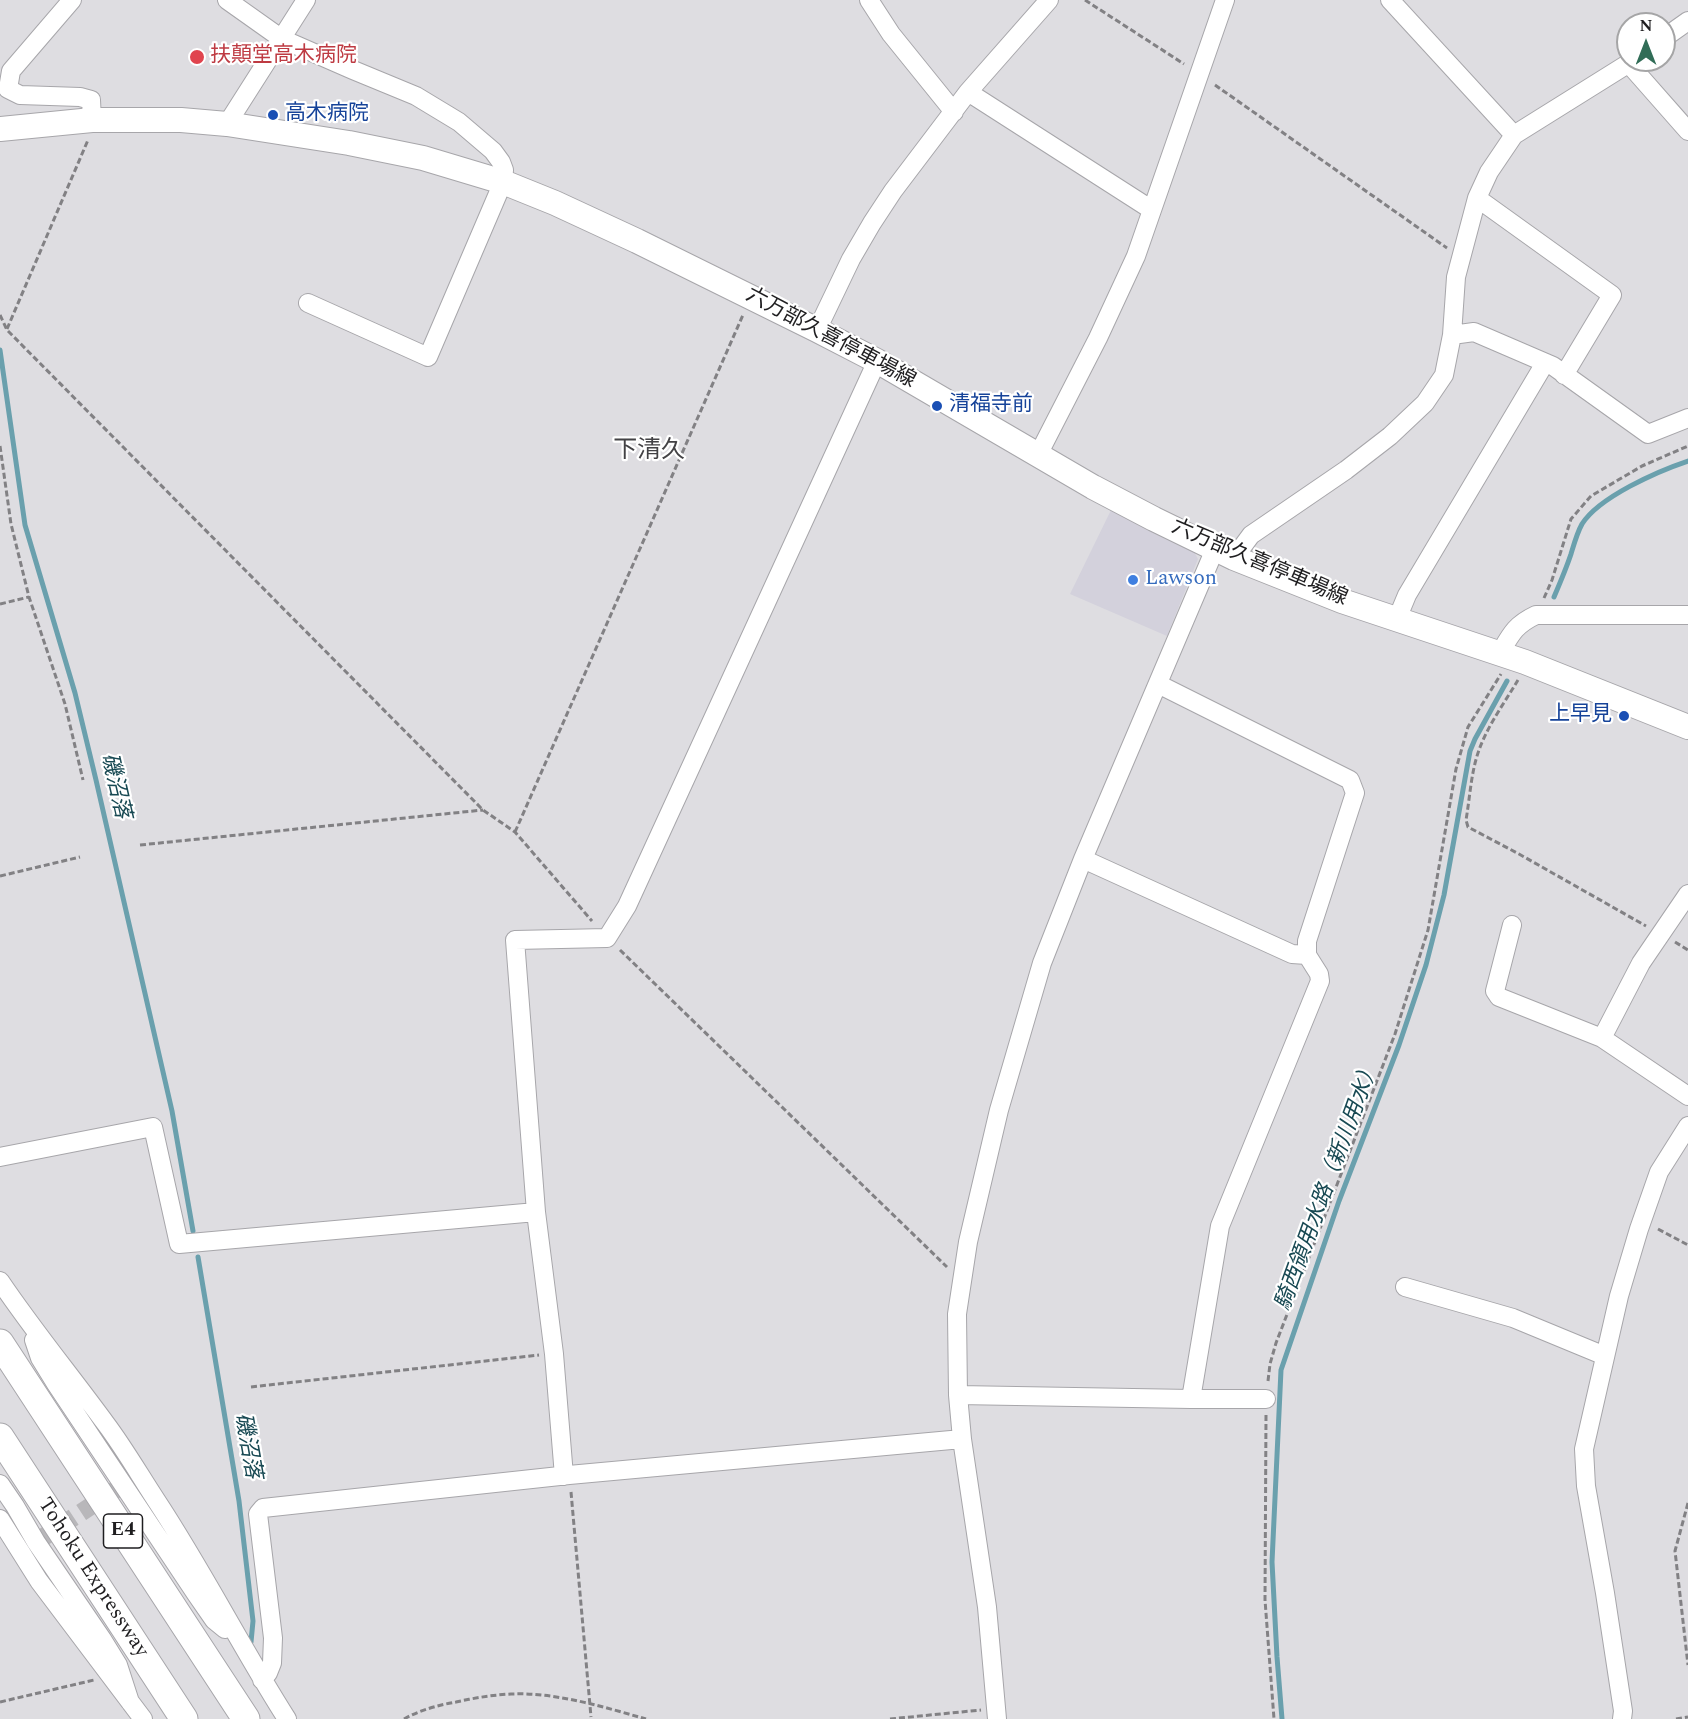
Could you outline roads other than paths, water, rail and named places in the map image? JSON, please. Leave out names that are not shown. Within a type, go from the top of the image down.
[{"type":"highway","name":"E4","points":[[0,1343],[246,1719]]},
{"type":"highway","name":"Tohoku Expressway","points":[[0,1437],[184,1719]]},
{"type":"main road","name":"六万部久喜停車場線","points":[[0,129],[92,120],[180,120],[227,124],[349,143],[423,158],[503,182],[565,207],[817,330],[877,361],[1103,493],[1225,553],[1313,590],[1397,619],[1501,663],[1688,727]]},
{"type":"street","points":[[72,0],[11,71],[8,89],[20,95],[80,97],[91,100],[92,120]]},
{"type":"street","points":[[227,0],[282,39],[416,96],[459,122],[493,151],[504,170],[503,182],[428,357],[308,303]]},
{"type":"street","points":[[227,124],[306,0]]},
{"type":"street","points":[[869,0],[891,34],[954,112]]},
{"type":"street","points":[[817,330],[851,259],[893,191],[968,92],[1049,0]]},
{"type":"street","points":[[1038,455],[1119,294],[1152,210],[1226,0]]},
{"type":"street","points":[[1390,0],[1514,135]]},
{"type":"street","points":[[996,1714],[987,1607],[962,1439],[958,1395],[957,1314],[968,1242],[999,1110],[1042,963],[1083,859],[1158,684],[1225,553],[1346,470],[1390,436],[1425,403],[1444,375],[1452,335],[1456,277],[1477,198],[1489,172],[1514,135],[1616,71]]},
{"type":"street","points":[[1639,72],[1688,131]]},
{"type":"street","points":[[968,92],[1152,210]]},
{"type":"street","points":[[1477,198],[1612,295],[1564,375]]},
{"type":"street","points":[[1452,335],[1474,332],[1552,366],[1648,434],[1688,418]]},
{"type":"street","points":[[567,1475],[536,1212],[515,940],[607,938],[627,906],[877,361]]},
{"type":"street","points":[[1397,619],[1407,594],[1545,363]]},
{"type":"street","points":[[1501,663],[1513,632],[1523,621],[1536,615],[1688,615]]},
{"type":"street","points":[[1158,684],[1350,780],[1355,793],[1307,941],[1307,955],[1319,974],[1320,981],[1220,1226],[1191,1399]]},
{"type":"street","points":[[1083,859],[1292,954],[1307,955]]},
{"type":"street","points":[[1602,1038],[1641,963],[1688,894]]},
{"type":"street","points":[[1512,925],[1495,991],[1498,997],[1602,1038],[1688,1096]]},
{"type":"street","points":[[0,1157],[153,1126],[179,1244],[536,1212]]},
{"type":"street","points":[[1622,1719],[1623,1711],[1607,1603],[1585,1477],[1584,1449],[1619,1296],[1642,1221],[1659,1172],[1688,1126]]},
{"type":"street","points":[[0,1281],[113,1435],[182,1541],[287,1719]]},
{"type":"street","points":[[1405,1287],[1513,1318],[1605,1356]]},
{"type":"street","points":[[958,1395],[1266,1399]]},
{"type":"street","points":[[262,1680],[272,1663],[273,1646],[258,1514],[263,1508],[567,1475],[962,1439]]},
{"type":"street","points":[[0,1484],[118,1665],[130,1702]]},
{"type":"street","points":[[0,1519],[39,1581],[143,1719]]},
{"type":"waterway","name":"磯沼落","points":[[0,350],[25,525],[75,693],[96,780],[172,1111],[193,1231]]},
{"type":"waterway","name":"騎西領用水路（新川用水）","points":[[1554,597],[1582,524],[1590,514],[1630,486],[1688,461]]},
{"type":"waterway","name":"騎西領用水路（新川用水）","points":[[1282,1719],[1272,1562],[1281,1370],[1339,1201],[1399,1045],[1426,965],[1444,895],[1470,751],[1507,681]]},
{"type":"waterway","name":"磯沼落","points":[[198,1257],[239,1501],[253,1621],[251,1642]]},
{"type":"tunnel","points":[[36,1542],[123,1485]]},
{"type":"place","name":"扶顛堂高木病院","points":[[197,57]]},
{"type":"place","name":"高木病院","points":[[273,115]]},
{"type":"place","name":"清福寺前","points":[[937,406]]},
{"type":"place","name":"Lawson","points":[[1133,580]]},
{"type":"place","name":"上早見","points":[[1624,716]]},
{"type":"district","name":"下清久","points":[[649,452]]}]
